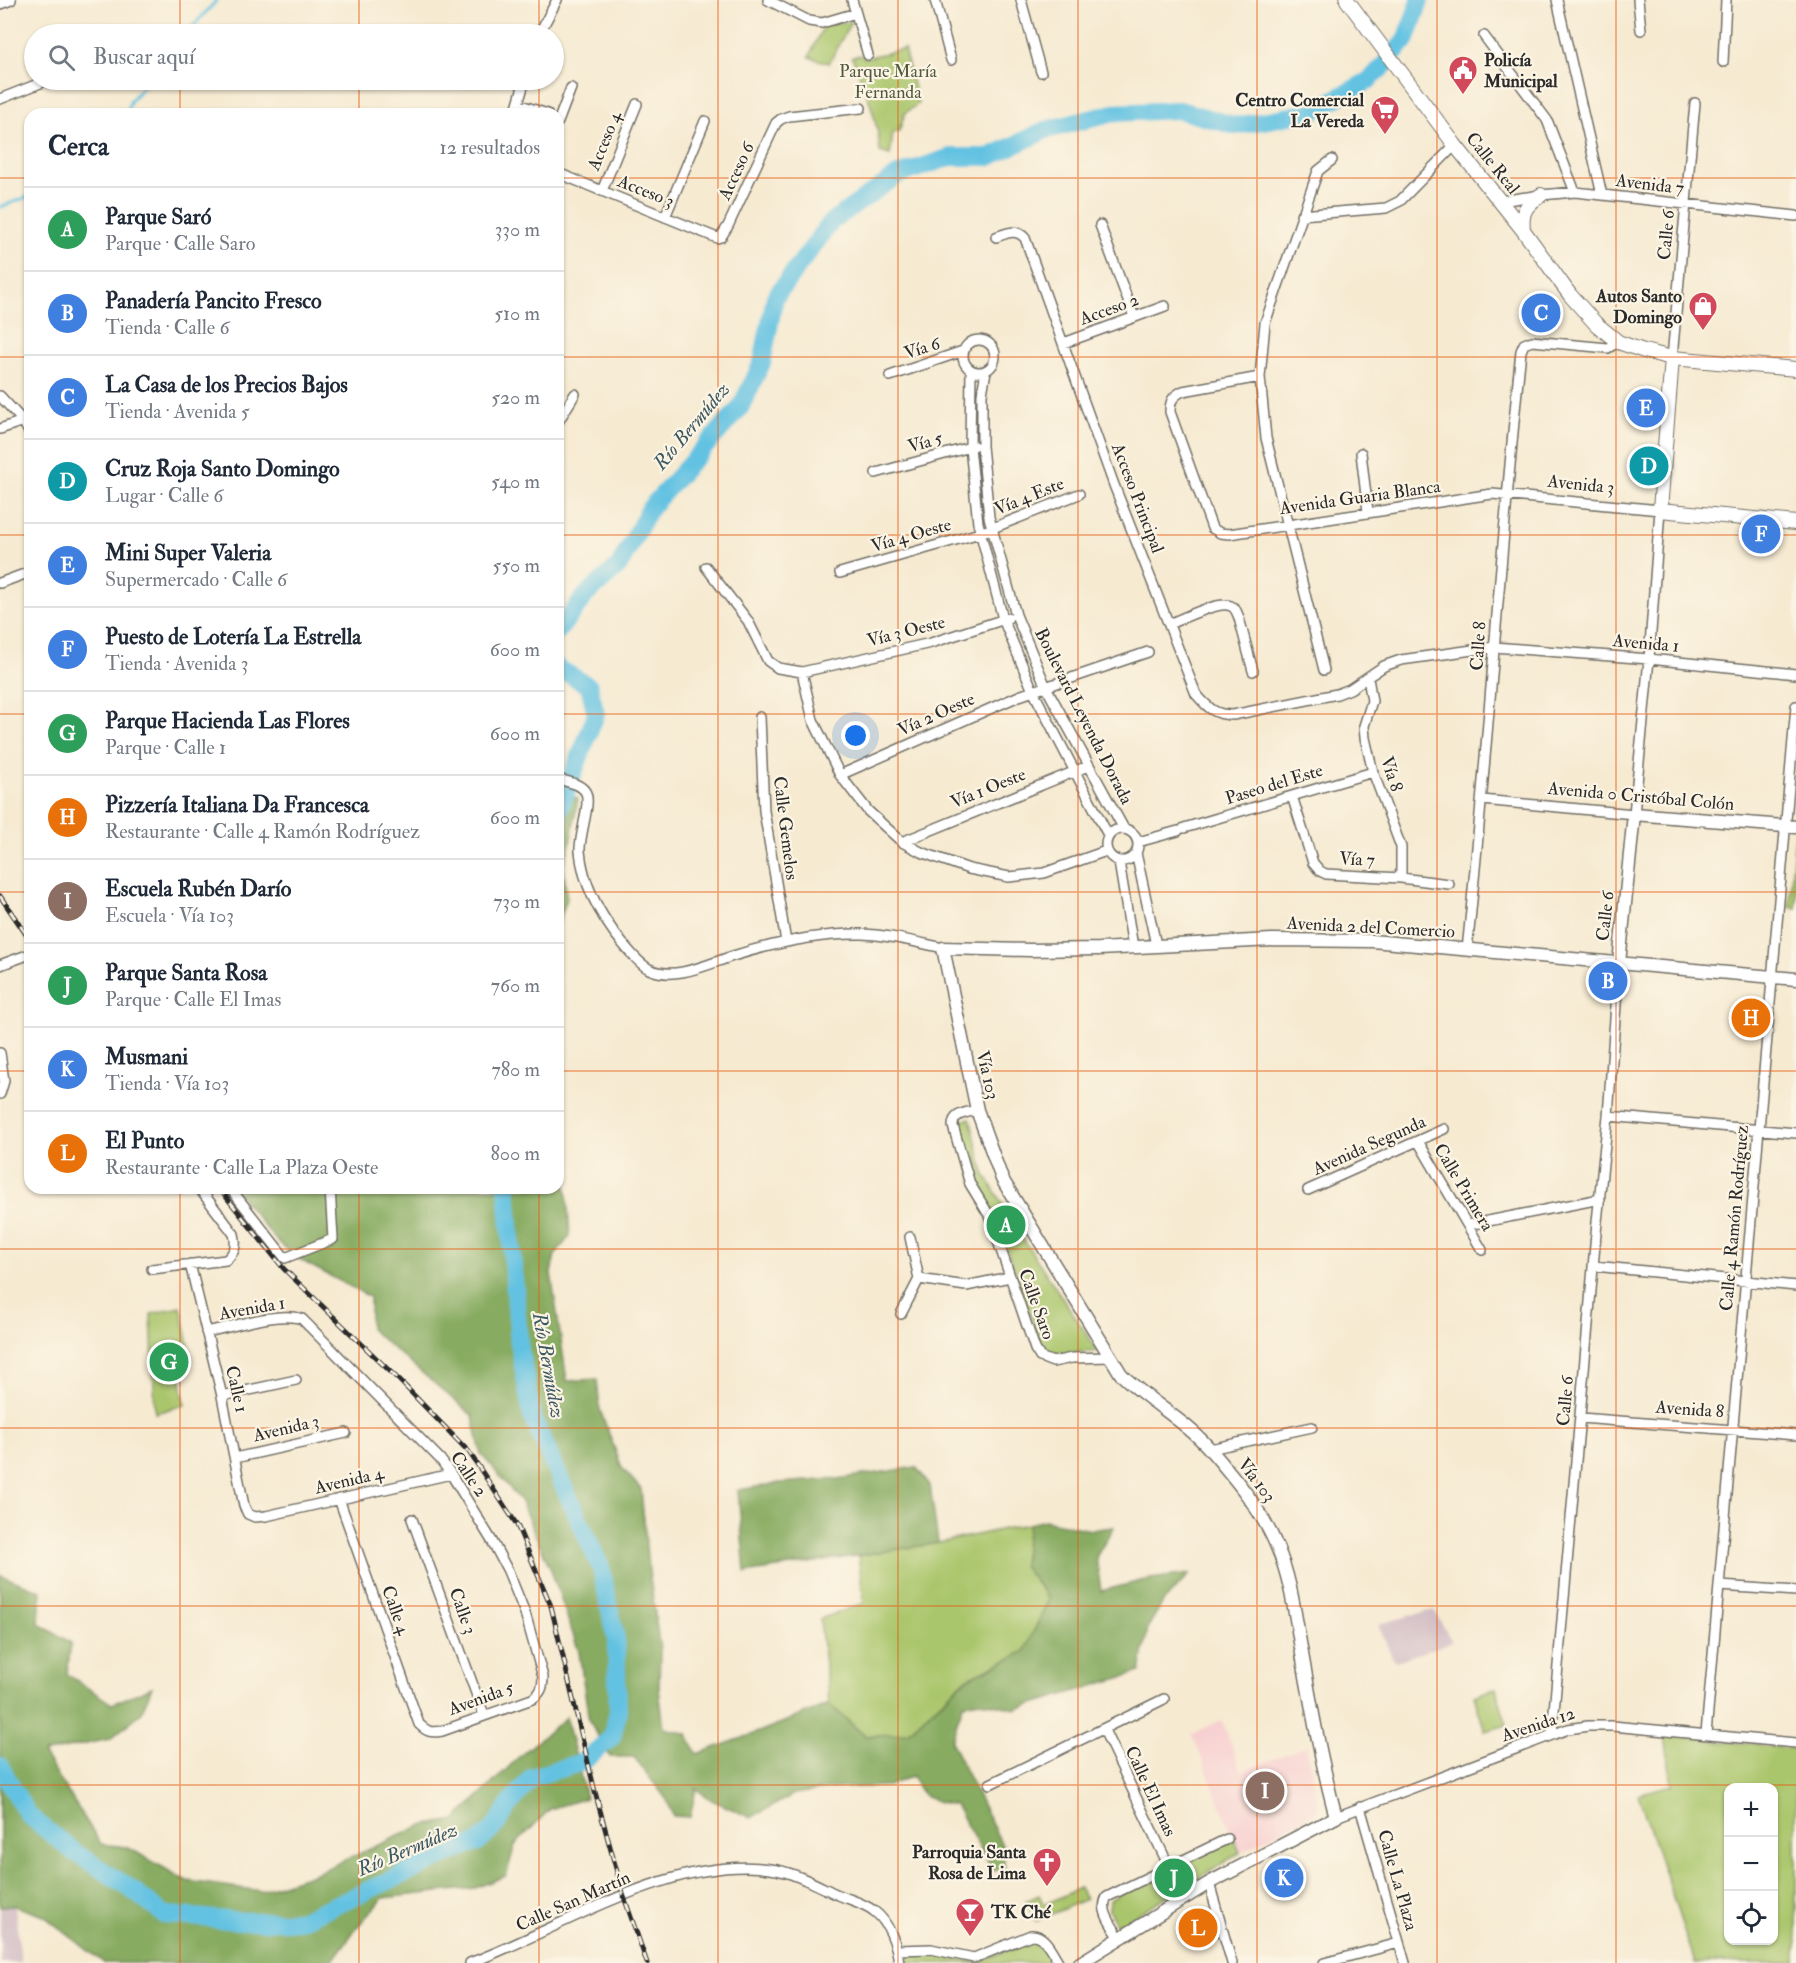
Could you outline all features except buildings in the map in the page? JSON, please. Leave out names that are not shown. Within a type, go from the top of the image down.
[{"type":"main road","name":"Calle Real","points":[[1347,0],[1570,295],[1596,324],[1618,342]]},
{"type":"main road","points":[[1523,230],[1524,209],[1541,195]]},
{"type":"main road","points":[[1618,342],[1672,358],[1796,369]]},
{"type":"main road","name":"Calle 6","points":[[1660,510],[1672,358]]},
{"type":"main road","name":"Avenida 3","points":[[1660,510],[1796,523]]},
{"type":"main road","name":"Calle 6","points":[[1619,963],[1634,814]]},
{"type":"main road","name":"Avenida 0 Cristóbal Colón","points":[[1634,814],[1790,827]]},
{"type":"main road","name":"Avenida 2 del Comercio","points":[[942,948],[1030,950],[1322,940],[1372,941],[1796,979]]},
{"type":"main road","name":"Vía 103","points":[[942,948],[977,1110],[1002,1179],[1121,1374],[1136,1388],[1185,1423],[1210,1449],[1264,1520],[1283,1563],[1295,1614],[1325,1779],[1336,1817]]},
{"type":"main road","points":[[1080,1963],[1209,1883],[1336,1817]]},
{"type":"street","points":[[0,4],[11,0]]},
{"type":"street","points":[[544,24],[557,0]]},
{"type":"street","points":[[768,0],[809,21],[822,23],[856,13]]},
{"type":"street","points":[[852,0],[868,55]]},
{"type":"street","points":[[935,0],[951,60]]},
{"type":"street","points":[[1021,0],[1041,72]]},
{"type":"street","points":[[1557,0],[1602,195]]},
{"type":"street","points":[[1638,0],[1641,30]]},
{"type":"street","points":[[1723,62],[1726,0]]},
{"type":"street","points":[[1484,36],[1547,120],[1575,192]]},
{"type":"street","points":[[563,108],[571,88]]},
{"type":"street","points":[[0,99],[24,90]]},
{"type":"street","points":[[516,108],[522,90]]},
{"type":"street","name":"Calle 6","points":[[1672,358],[1695,102]]},
{"type":"street","name":"Acceso 4","points":[[602,191],[638,104]]},
{"type":"street","name":"Acceso 6","points":[[721,237],[776,123],[789,116],[861,108]]},
{"type":"street","points":[[666,217],[705,121]]},
{"type":"street","points":[[1301,215],[1386,208],[1400,201],[1455,145]]},
{"type":"street","points":[[1324,669],[1266,438],[1260,377],[1265,323],[1318,171],[1332,160]]},
{"type":"street","name":"Acceso 3","points":[[564,175],[717,238],[721,237]]},
{"type":"street","name":"Avenida 7","points":[[1500,201],[1575,192],[1796,216]]},
{"type":"street","points":[[1100,225],[1134,317]]},
{"type":"street","name":"Acceso Principal","points":[[996,237],[1014,231],[1021,233],[1025,238],[1114,485],[1196,694],[1212,712],[1233,715],[1336,694],[1368,678]]},
{"type":"street","name":"Acceso 2","points":[[1064,343],[1166,306]]},
{"type":"street","name":"Boulevard Leyenda Dorada","points":[[1108,835],[1033,691],[1003,620],[980,533],[970,447],[971,370],[963,362],[963,351],[975,340],[986,341],[995,353],[994,364],[986,371],[982,394],[982,446],[991,529],[1016,615],[1046,687],[1124,829]]},
{"type":"street","name":"Calle 8","points":[[1467,950],[1482,800],[1506,495],[1521,351],[1524,344],[1532,341],[1608,348],[1618,342]]},
{"type":"street","name":"Vía 6","points":[[890,376],[963,351]]},
{"type":"street","points":[[971,370],[986,371]]},
{"type":"street","name":"Avenida Guaria Blanca","points":[[1260,377],[1183,391],[1174,396],[1170,404],[1170,412],[1212,528],[1220,533],[1229,534],[1492,494],[1506,495]]},
{"type":"street","points":[[564,412],[575,394]]},
{"type":"street","points":[[0,396],[23,421],[0,429]]},
{"type":"street","name":"Vía 5","points":[[876,473],[970,447],[982,446]]},
{"type":"street","points":[[1361,453],[1368,512]]},
{"type":"street","name":"Vía 4 Este","points":[[991,529],[1079,494]]},
{"type":"street","name":"Avenida 3","points":[[1506,495],[1660,510]]},
{"type":"street","name":"Calle 6","points":[[1634,814],[1660,510]]},
{"type":"street","name":"Vía 4 Oeste","points":[[840,573],[991,529]]},
{"type":"street","points":[[706,567],[748,621],[768,661],[778,668],[802,672],[813,720],[840,775],[868,811],[902,842],[921,852],[969,870],[1009,877],[1044,873],[1106,851]]},
{"type":"street","points":[[0,583],[24,574]]},
{"type":"street","points":[[1169,624],[1219,605],[1232,606],[1239,618],[1253,671]]},
{"type":"street","name":"Vía 3 Oeste","points":[[802,672],[931,643],[1016,615]]},
{"type":"street","name":"Avenida 1","points":[[1368,678],[1384,666],[1401,660],[1494,647],[1649,659],[1796,674]]},
{"type":"street","name":"Vía 2 Oeste","points":[[840,775],[1033,691],[1148,652]]},
{"type":"street","name":"Vía 8","points":[[1368,678],[1372,701],[1365,720],[1364,732],[1373,772],[1401,847],[1401,878]]},
{"type":"street","name":"Calle 4 Ramón Rodríguez","points":[[1706,1734],[1771,976],[1790,827],[1796,706]]},
{"type":"street","name":"Calle Gemelos","points":[[760,717],[764,811],[786,942]]},
{"type":"street","name":"Vía 1 Oeste","points":[[902,842],[1088,766]]},
{"type":"street","name":"Paseo del Este","points":[[1137,848],[1181,830],[1373,772]]},
{"type":"street","points":[[564,782],[579,786],[586,793],[588,803],[581,830],[580,850],[585,878],[606,923],[637,960],[650,969],[663,973],[678,973],[765,946],[825,935],[864,934],[905,939],[942,948]]},
{"type":"street","name":"Vía 7","points":[[1292,796],[1313,863],[1320,871],[1326,874],[1401,878]]},
{"type":"street","name":"Avenida 0 Cristóbal Colón","points":[[1482,800],[1634,814]]},
{"type":"street","points":[[1137,848],[1129,860],[1119,862],[1109,856],[1106,851],[1106,840],[1113,831],[1124,829],[1133,833],[1137,848],[1156,945]]},
{"type":"street","points":[[1119,862],[1133,947]]},
{"type":"street","points":[[1401,878],[1449,884]]},
{"type":"street","points":[[0,965],[24,956]]},
{"type":"street","name":"Calle 6","points":[[1552,1734],[1608,1116],[1619,963]]},
{"type":"street","points":[[0,1053],[4,1081],[0,1094]]},
{"type":"street","name":"Calle Saro","points":[[977,1110],[956,1116],[953,1126],[970,1184],[989,1215],[1035,1349],[1040,1357],[1053,1362],[1072,1358],[1111,1357]]},
{"type":"street","points":[[1608,1116],[1796,1133]]},
{"type":"street","name":"Avenida Segunda","points":[[1308,1190],[1444,1129]]},
{"type":"street","name":"Calle Primera","points":[[1418,1141],[1482,1250]]},
{"type":"street","points":[[152,1269],[226,1260],[234,1253],[236,1244],[234,1234],[204,1194]]},
{"type":"street","points":[[235,1194],[285,1258],[333,1239],[330,1194]]},
{"type":"street","points":[[1468,1225],[1600,1199]]},
{"type":"street","points":[[901,1314],[919,1279],[910,1237]]},
{"type":"street","name":"Calle 1","points":[[190,1264],[222,1396],[244,1506],[248,1514],[255,1516]]},
{"type":"street","points":[[1594,1266],[1796,1286]]},
{"type":"street","points":[[919,1279],[966,1286],[1010,1277]]},
{"type":"street","name":"Avenida 1","points":[[206,1332],[281,1316],[294,1316],[302,1319]]},
{"type":"street","name":"Calle 2","points":[[302,1319],[440,1459],[451,1473],[508,1571],[525,1613],[543,1677],[543,1687]]},
{"type":"street","points":[[222,1396],[296,1380]]},
{"type":"street","name":"Avenida 8","points":[[1581,1418],[1796,1435]]},
{"type":"street","points":[[1210,1449],[1312,1426]]},
{"type":"street","name":"Avenida 3","points":[[235,1458],[346,1432]]},
{"type":"street","name":"Avenida 4","points":[[255,1516],[451,1473]]},
{"type":"street","name":"Calle 4","points":[[339,1499],[419,1724],[426,1731]]},
{"type":"street","name":"Calle 3","points":[[412,1519],[484,1715]]},
{"type":"street","points":[[1720,1586],[1796,1591]]},
{"type":"street","name":"Avenida 5","points":[[426,1731],[433,1733],[442,1731],[532,1699],[543,1687]]},
{"type":"street","name":"Calle El Imas","points":[[990,1784],[1164,1700]]},
{"type":"street","name":"Avenida 12","points":[[1336,1817],[1568,1729],[1604,1726],[1796,1743]]},
{"type":"street","name":"Calle El Imas","points":[[1104,1730],[1184,1898]]},
{"type":"street","name":"Calle La Plaza","points":[[1360,1807],[1405,1963]]},
{"type":"street","points":[[1119,1937],[1103,1909],[1107,1897],[1227,1839]]},
{"type":"street","name":"Calle San Martín","points":[[470,1963],[501,1952],[623,1894],[689,1874],[734,1867],[778,1870],[809,1881],[873,1910],[885,1923],[897,1950],[899,1963]]},
{"type":"street","points":[[1209,1883],[1232,1963]]},
{"type":"street","points":[[897,1950],[931,1949],[974,1958],[1030,1935],[1037,1935],[1042,1938],[1059,1963]]},
{"type":"street","points":[[1324,1963],[1399,1943]]},
{"type":"shaded area","points":[[1434,1610],[1452,1642],[1394,1662],[1378,1624]]},
{"type":"shaded area","points":[[1222,1720],[1241,1771],[1307,1746],[1319,1811],[1240,1853],[1192,1734]]},
{"type":"shaded area","points":[[0,1906],[15,1906],[21,1963],[0,1963]]},
{"type":"green space","points":[[851,22],[829,63],[809,57],[824,25]]},
{"type":"green space","name":"Parque María Fernanda","points":[[904,49],[918,104],[905,113],[899,131],[893,133],[890,155],[880,152],[874,115],[852,57],[860,55],[865,58]]},
{"type":"green space","points":[[564,793],[578,799],[570,845],[564,862]]},
{"type":"green space","points":[[1796,839],[1796,908],[1789,907]]},
{"type":"green space","points":[[564,874],[567,899],[564,907]]},
{"type":"green space","points":[[970,1118],[984,1173],[1023,1239],[1098,1351],[1049,1353],[1040,1343],[993,1211],[971,1173],[958,1122]]},
{"type":"green space","points":[[564,1181],[570,1236],[555,1255],[551,1273],[567,1381],[597,1379],[600,1410],[622,1468],[641,1489],[647,1556],[660,1650],[659,1689],[664,1728],[687,1734],[697,1754],[829,1704],[865,1736],[907,1733],[965,1680],[1024,1652],[1049,1599],[1023,1566],[1028,1524],[1045,1520],[1090,1530],[1114,1527],[1096,1557],[1101,1591],[1149,1579],[1190,1574],[1163,1602],[1148,1627],[1140,1672],[1016,1709],[980,1701],[963,1704],[951,1741],[1002,1845],[1005,1869],[993,1871],[955,1805],[928,1798],[912,1776],[888,1786],[834,1788],[794,1794],[751,1818],[712,1800],[696,1789],[690,1817],[673,1816],[667,1800],[634,1757],[610,1757],[589,1721],[579,1652],[551,1570],[520,1500],[481,1454],[473,1416],[370,1329],[370,1297],[298,1259],[274,1238],[239,1194],[564,1194]]},
{"type":"green space","points":[[181,1307],[192,1360],[178,1364],[185,1405],[155,1413],[151,1314]]},
{"type":"green space","points":[[916,1467],[930,1485],[938,1543],[745,1573],[738,1490]]},
{"type":"green space","points":[[1028,1524],[1023,1566],[1049,1599],[1024,1652],[965,1680],[907,1733],[865,1736],[829,1704],[820,1619],[864,1603],[858,1555],[938,1543]]},
{"type":"green space","points":[[0,1575],[41,1591],[39,1624],[71,1643],[67,1674],[112,1704],[152,1687],[141,1713],[110,1739],[43,1753],[101,1844],[127,1847],[187,1881],[261,1891],[316,1873],[421,1826],[455,1820],[521,1755],[566,1717],[586,1798],[550,1809],[515,1845],[506,1876],[475,1888],[383,1898],[357,1927],[331,1963],[104,1963],[44,1916],[15,1906],[0,1906]]},
{"type":"green space","points":[[1496,1688],[1507,1725],[1485,1731],[1474,1696]]},
{"type":"green space","points":[[1665,1735],[1796,1749],[1796,1963],[1695,1963],[1638,1794],[1672,1785]]},
{"type":"green space","points":[[1234,1838],[1240,1853],[1117,1926],[1109,1910],[1110,1900]]},
{"type":"green space","points":[[1079,1888],[1086,1899],[1036,1921],[1026,1901],[1039,1895],[1044,1905]]},
{"type":"green space","points":[[1030,1940],[1041,1942],[1054,1963],[905,1963],[902,1954],[926,1952],[977,1961]]},
{"type":"waterway","points":[[195,24],[217,0]]},
{"type":"waterway","name":"Río Bermúdez","points":[[564,623],[586,595],[619,566],[650,508],[740,408],[762,363],[775,297],[832,221],[898,175],[951,157],[989,157],[1046,130],[1114,113],[1179,110],[1236,126],[1311,112],[1368,81],[1385,65],[1407,38],[1420,0]]},
{"type":"waterway","points":[[128,108],[131,100],[140,90]]},
{"type":"waterway","points":[[0,207],[24,198]]},
{"type":"waterway","name":"Río Bermúdez","points":[[564,671],[589,686],[596,714],[564,798]]},
{"type":"waterway","name":"Río Bermúdez","points":[[0,1766],[28,1815],[74,1852],[124,1884],[164,1915],[241,1921],[299,1921],[462,1848],[478,1843],[495,1827],[532,1777],[583,1762],[612,1737],[618,1712],[616,1639],[601,1568],[532,1417],[519,1343],[507,1194]]},
{"type":"railway","points":[[0,896],[24,931]]},
{"type":"railway","points":[[224,1194],[284,1269],[400,1381],[469,1452],[517,1525],[551,1606],[595,1792],[623,1894],[647,1963]]},
{"type":"place","name":"Policía Municipal","points":[[1463,96]]},
{"type":"place","name":"Centro Comercial La Vereda","points":[[1385,136]]},
{"type":"place","name":"La Casa de los Precios Bajos","points":[[1541,313]]},
{"type":"place","name":"Autos Santo Domingo","points":[[1703,332]]},
{"type":"place","name":"Mini Super Valeria","points":[[1646,408]]},
{"type":"place","name":"Cruz Roja Santo Domingo","points":[[1649,466]]},
{"type":"place","name":"Puesto de Lotería La Estrella","points":[[1761,534]]},
{"type":"place","name":"Panadería Pancito Fresco","points":[[1608,981]]},
{"type":"place","name":"Pizzería Italiana Da Francesca","points":[[1751,1018]]},
{"type":"place","name":"Parque Saró","points":[[1006,1225]]},
{"type":"place","name":"Parque Hacienda Las Flores","points":[[169,1362]]},
{"type":"place","name":"Escuela Rubén Darío","points":[[1265,1791]]},
{"type":"place","name":"Parque Santa Rosa","points":[[1174,1878]]},
{"type":"place","name":"Musmani","points":[[1284,1878]]},
{"type":"place","name":"Parroquia Santa Rosa de Lima","points":[[1047,1888]]},
{"type":"place","name":"El Punto","points":[[1198,1928]]},
{"type":"place","name":"TK Ché","points":[[970,1938]]}]
